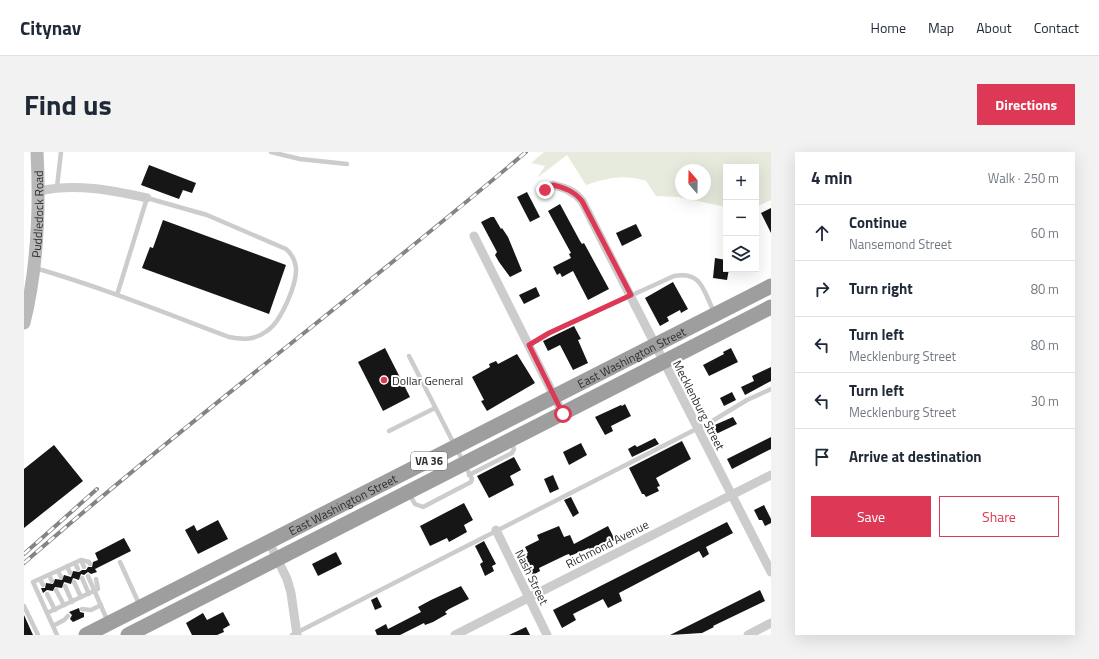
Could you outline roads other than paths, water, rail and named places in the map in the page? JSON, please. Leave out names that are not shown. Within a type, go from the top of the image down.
[{"type":"highway","name":"East Washington Street","points":[[86,635],[771,286]]},
{"type":"highway","name":"East Washington Street","points":[[128,635],[408,492],[466,470],[511,440],[771,307]]},
{"type":"main road","name":"Puddledock Road","points":[[24,323],[35,268],[39,214],[37,152]]},
{"type":"street","name":"Mecklenburg Street","points":[[545,190],[553,185],[562,187],[570,190],[582,201],[771,572]]},
{"type":"street","points":[[39,191],[57,187],[95,188],[147,198]]},
{"type":"street","points":[[474,236],[563,414]]},
{"type":"street","name":"Richmond Avenue","points":[[455,635],[771,475]]},
{"type":"street","name":"Nash Street","points":[[496,530],[547,635]]},
{"type":"street","points":[[269,542],[278,559],[291,593],[295,634]]},
{"type":"street","points":[[748,635],[771,623]]},
{"type":"lane","points":[[57,187],[61,152]]},
{"type":"lane","points":[[271,152],[300,159],[347,164]]},
{"type":"lane","points":[[35,268],[86,283],[117,295],[229,337],[247,339],[258,336],[273,326],[278,319],[295,279],[294,259],[286,249],[207,215],[147,198],[117,295]]},
{"type":"lane","points":[[529,345],[549,333],[674,276],[691,275],[700,283],[716,314]]},
{"type":"lane","points":[[409,356],[466,470]]},
{"type":"lane","points":[[295,634],[496,530],[697,429],[771,389]]},
{"type":"lane","points":[[389,431],[435,408]]},
{"type":"lane","points":[[81,560],[84,567]]},
{"type":"lane","points":[[57,635],[33,582],[81,560],[89,562],[90,564]]},
{"type":"lane","points":[[120,562],[141,607]]},
{"type":"lane","points":[[75,563],[78,569]]},
{"type":"lane","points":[[67,566],[70,573]]},
{"type":"lane","points":[[58,571],[61,577]]},
{"type":"lane","points":[[50,574],[52,581]]},
{"type":"lane","points":[[88,576],[109,623]]},
{"type":"lane","points":[[82,578],[89,594]]},
{"type":"lane","points":[[40,579],[43,585]]},
{"type":"lane","points":[[47,613],[98,589],[96,579]]},
{"type":"lane","points":[[74,582],[81,597]]},
{"type":"lane","points":[[65,586],[72,602]]},
{"type":"lane","points":[[56,590],[64,605]]},
{"type":"lane","points":[[47,594],[55,610]]},
{"type":"lane","points":[[83,611],[91,610],[101,605]]},
{"type":"lane","points":[[24,606],[38,635]]},
{"type":"lane","points":[[53,626],[69,618]]},
{"type":"railway","points":[[24,563],[211,407],[401,255],[526,152]]},
{"type":"railway","points":[[24,554],[97,489]]},
{"type":"place","name":"Dollar General","points":[[384,380]]}]
